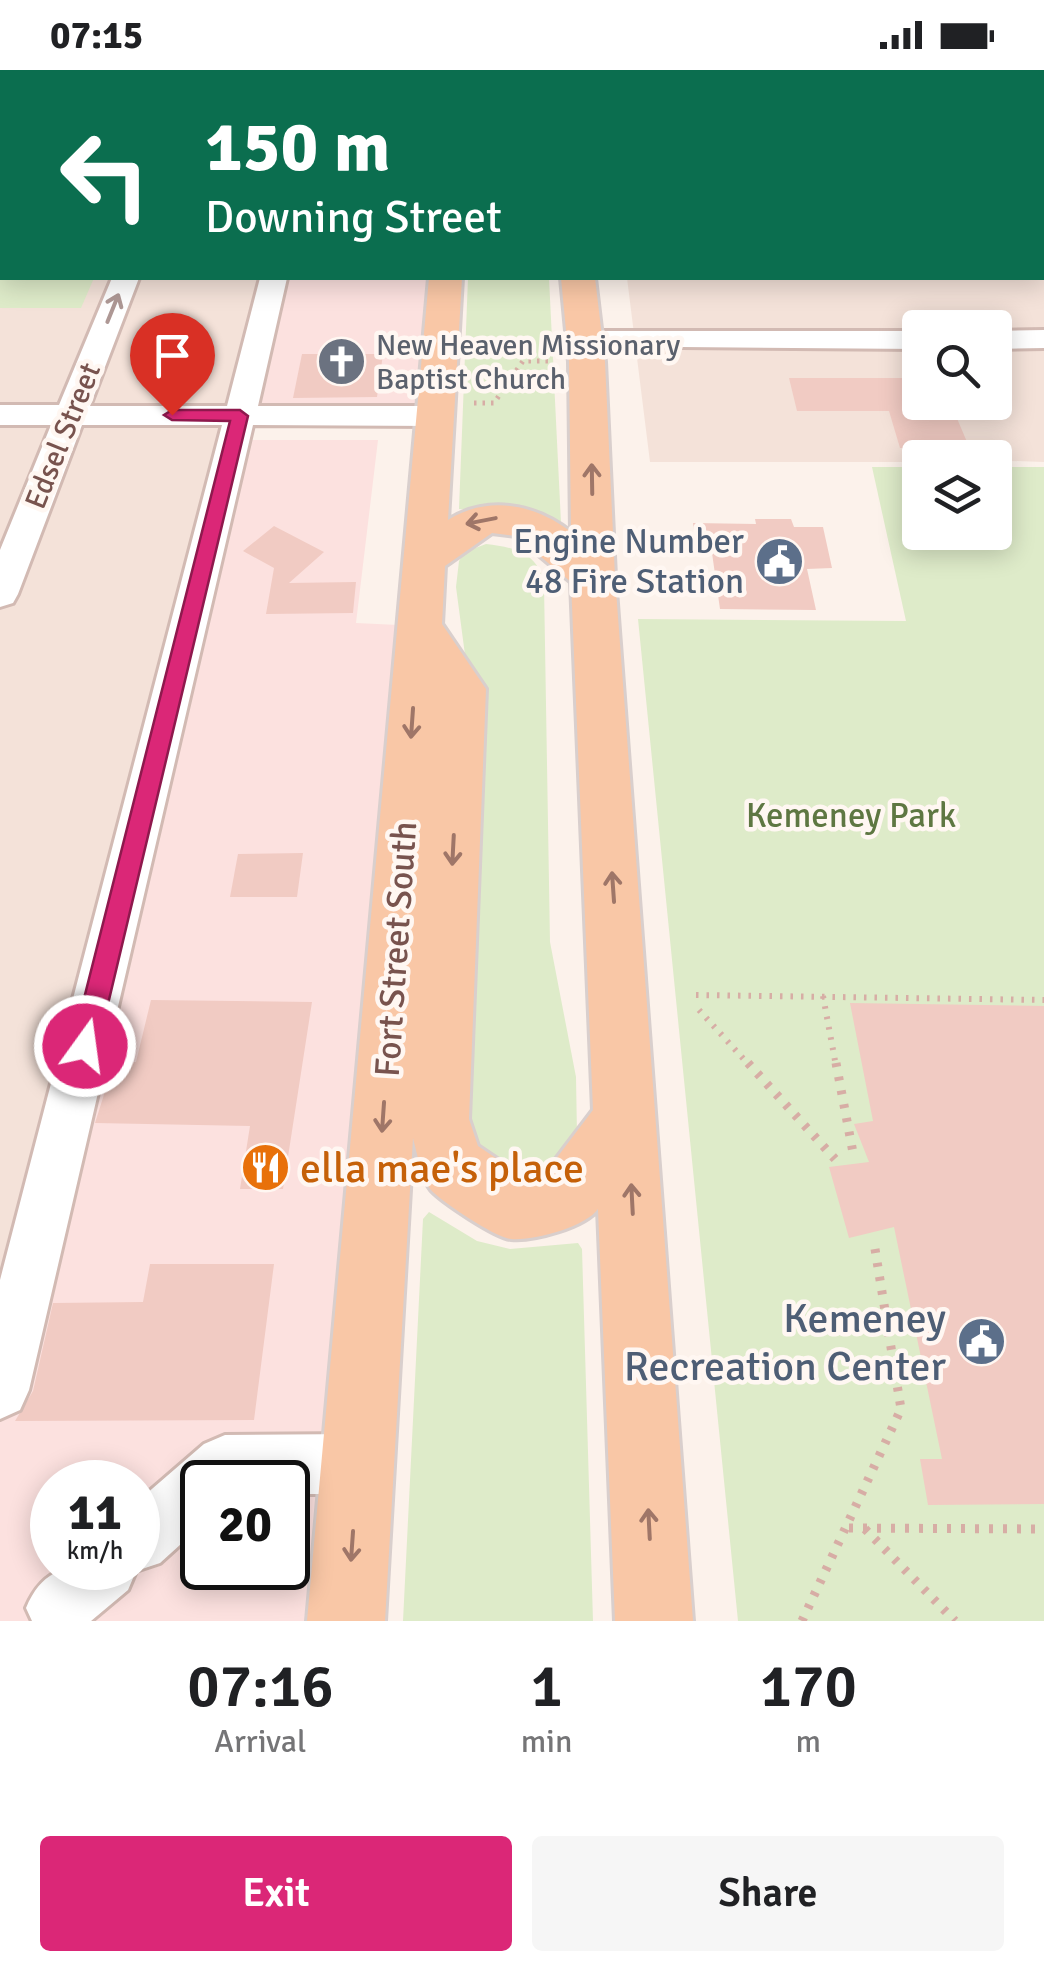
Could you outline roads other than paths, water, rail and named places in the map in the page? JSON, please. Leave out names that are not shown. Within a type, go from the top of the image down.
[{"type":"main road","name":"Fort Street South","points":[[346,1621],[424,561],[451,410],[445,280]]},
{"type":"main road","points":[[578,280],[567,350],[592,452],[593,576],[654,1621]]},
{"type":"main road","points":[[424,561],[466,523],[495,517],[527,523],[557,539],[593,576]]},
{"type":"main road","points":[[420,626],[462,689],[438,1120],[453,1167],[511,1207],[567,1196],[627,1116]]},
{"type":"street","name":"Edsel Street","points":[[0,594],[124,280]]},
{"type":"street","points":[[0,1390],[274,280]]},
{"type":"street","points":[[1012,340],[1044,340]]},
{"type":"street","points":[[567,350],[902,341]]},
{"type":"street","points":[[0,415],[240,416],[451,410]]},
{"type":"street","points":[[310,1465],[358,1464]]},
{"type":"street","points":[[160,1522],[180,1505]]},
{"type":"street","points":[[58,1608],[80,1590]]},
{"type":"place","name":"New Heaven Missionary Baptist Church","points":[[341,362]]},
{"type":"place","name":"Engine Number 48 Fire Station","points":[[779,561]]},
{"type":"place","name":"ella mae's place","points":[[265,1168]]},
{"type":"place","name":"Kemeney Recreation Center","points":[[981,1342]]},
{"type":"park label","name":"Kemeney Park","points":[[851,815]]}]
